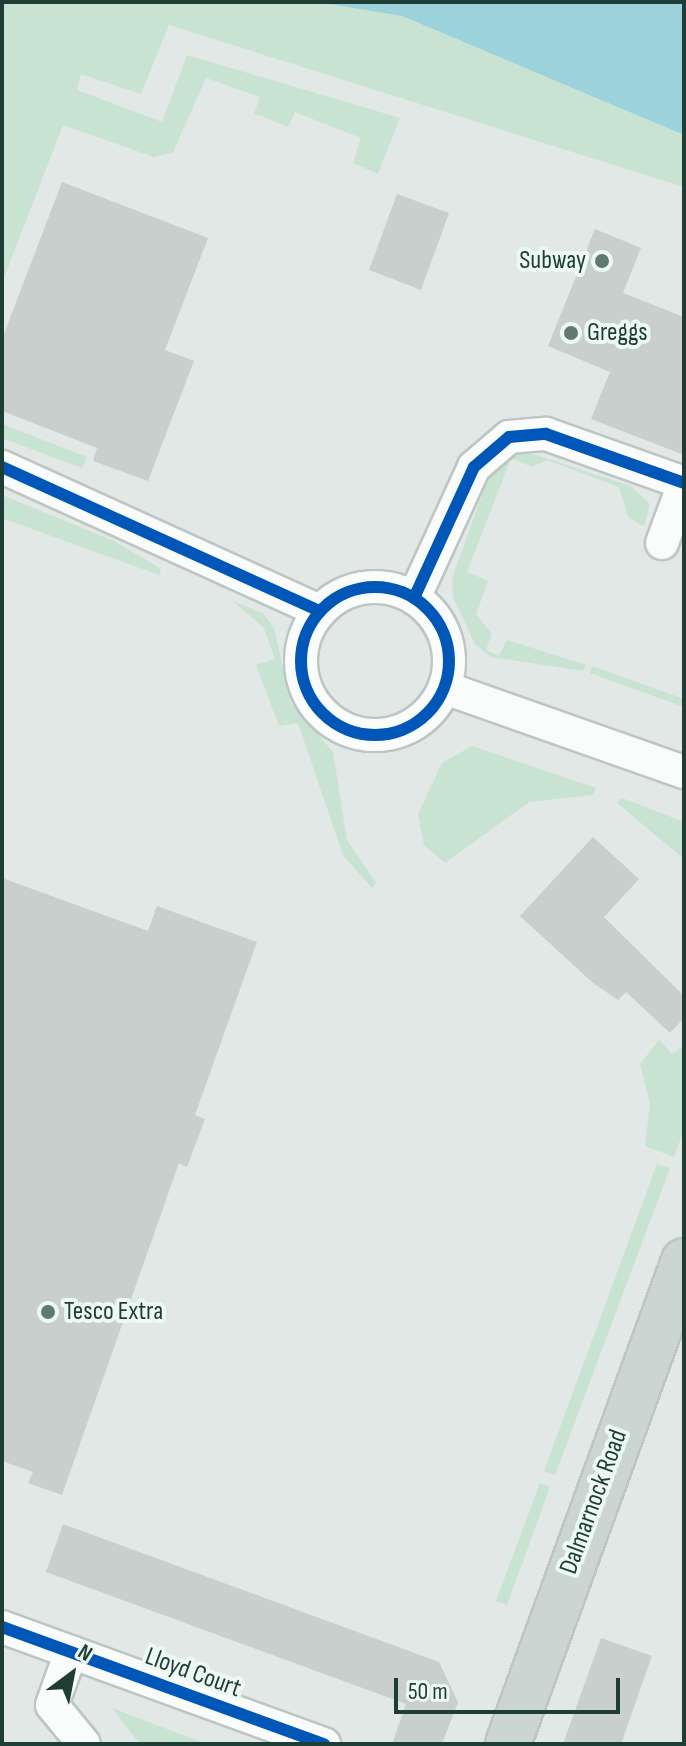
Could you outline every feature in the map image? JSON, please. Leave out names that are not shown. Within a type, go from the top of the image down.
[{"type":"main road","name":"Dalmarnock Road","points":[[508,1744],[684,1261]]},
{"type":"street","points":[[414,598],[474,467],[509,437],[546,434],[684,484],[662,543]]},
{"type":"street","points":[[2,467],[320,611]]},
{"type":"street","points":[[364,587],[414,598],[446,637],[445,688],[428,714],[401,731],[370,736],[331,721],[316,707],[301,669],[305,638],[320,611],[364,587]]},
{"type":"street","points":[[445,688],[684,772]]},
{"type":"street","name":"Lloyd Court","points":[[2,1627],[324,1744]]},
{"type":"street","points":[[71,1652],[52,1705],[84,1744]]},
{"type":"green space","points":[[2,2],[317,2],[402,16],[684,135],[684,187],[169,25],[141,94],[81,74],[77,90],[162,122],[187,55],[400,118],[378,174],[353,163],[361,138],[295,112],[288,127],[254,113],[260,97],[206,78],[173,152],[154,157],[63,125],[2,283]]},
{"type":"green space","points":[[2,424],[87,457],[82,468],[2,438]]},
{"type":"green space","points":[[524,451],[631,486],[650,504],[644,526],[629,518],[619,487],[547,460],[532,467],[511,458],[467,572],[488,581],[476,614],[492,634],[486,650],[499,656],[507,640],[586,665],[583,671],[491,657],[475,644],[453,597],[452,579],[488,478],[509,456]]},
{"type":"green space","points":[[2,495],[114,541],[161,569],[159,575],[2,518]]},
{"type":"green space","points":[[233,601],[264,614],[274,628],[291,703],[333,752],[347,840],[376,883],[372,888],[343,855],[298,723],[279,726],[256,665],[275,659],[264,628]]},
{"type":"green space","points":[[592,666],[684,699],[684,707],[590,673]]},
{"type":"green space","points":[[472,746],[596,788],[593,795],[529,802],[445,863],[424,845],[418,814],[442,763]]},
{"type":"green space","points":[[622,798],[684,822],[684,859],[617,803]]},
{"type":"green space","points":[[659,1040],[672,1054],[684,1046],[684,1130],[674,1157],[645,1146],[650,1105],[640,1064]]},
{"type":"green space","points":[[657,1164],[670,1168],[555,1475],[544,1471]]},
{"type":"green space","points":[[540,1483],[550,1487],[507,1605],[496,1601]]},
{"type":"green space","points":[[112,1708],[206,1744],[140,1744]]},
{"type":"water","points":[[317,2],[684,2],[684,135],[402,16]]},
{"type":"building","points":[[62,182],[208,238],[165,350],[194,361],[148,481],[93,461],[97,448],[2,411],[2,339]]},
{"type":"building","points":[[397,194],[449,213],[421,290],[369,270]]},
{"type":"building","points":[[595,229],[641,248],[623,293],[684,317],[684,455],[591,419],[610,372],[548,346]]},
{"type":"building","points":[[593,837],[639,879],[604,917],[684,996],[684,1018],[670,1033],[626,992],[618,1000],[593,983],[520,916]]},
{"type":"building","name":"Tesco Extra","points":[[2,878],[148,931],[157,906],[257,942],[195,1115],[205,1119],[187,1167],[179,1163],[62,1495],[28,1483],[33,1472],[2,1461]]},
{"type":"building","points":[[63,1524],[439,1662],[458,1702],[442,1744],[392,1744],[406,1704],[46,1572]]},
{"type":"building","points":[[601,1638],[652,1656],[621,1744],[563,1744]]},
{"type":"cycle path","points":[[414,598],[474,467],[509,437],[546,434],[684,483]]},
{"type":"cycle path","points":[[2,467],[320,611]]},
{"type":"cycle path","points":[[375,587],[403,592],[428,608],[444,633],[449,661],[444,689],[428,714],[403,730],[375,735],[347,730],[322,714],[306,689],[301,661],[306,633],[322,608],[347,592],[375,587]]},
{"type":"cycle path","points":[[2,1627],[324,1744]]},
{"type":"place","name":"Subway","points":[[602,261]]},
{"type":"place","name":"Greggs","points":[[571,333]]},
{"type":"place","name":"Tesco Extra","points":[[48,1312]]}]
